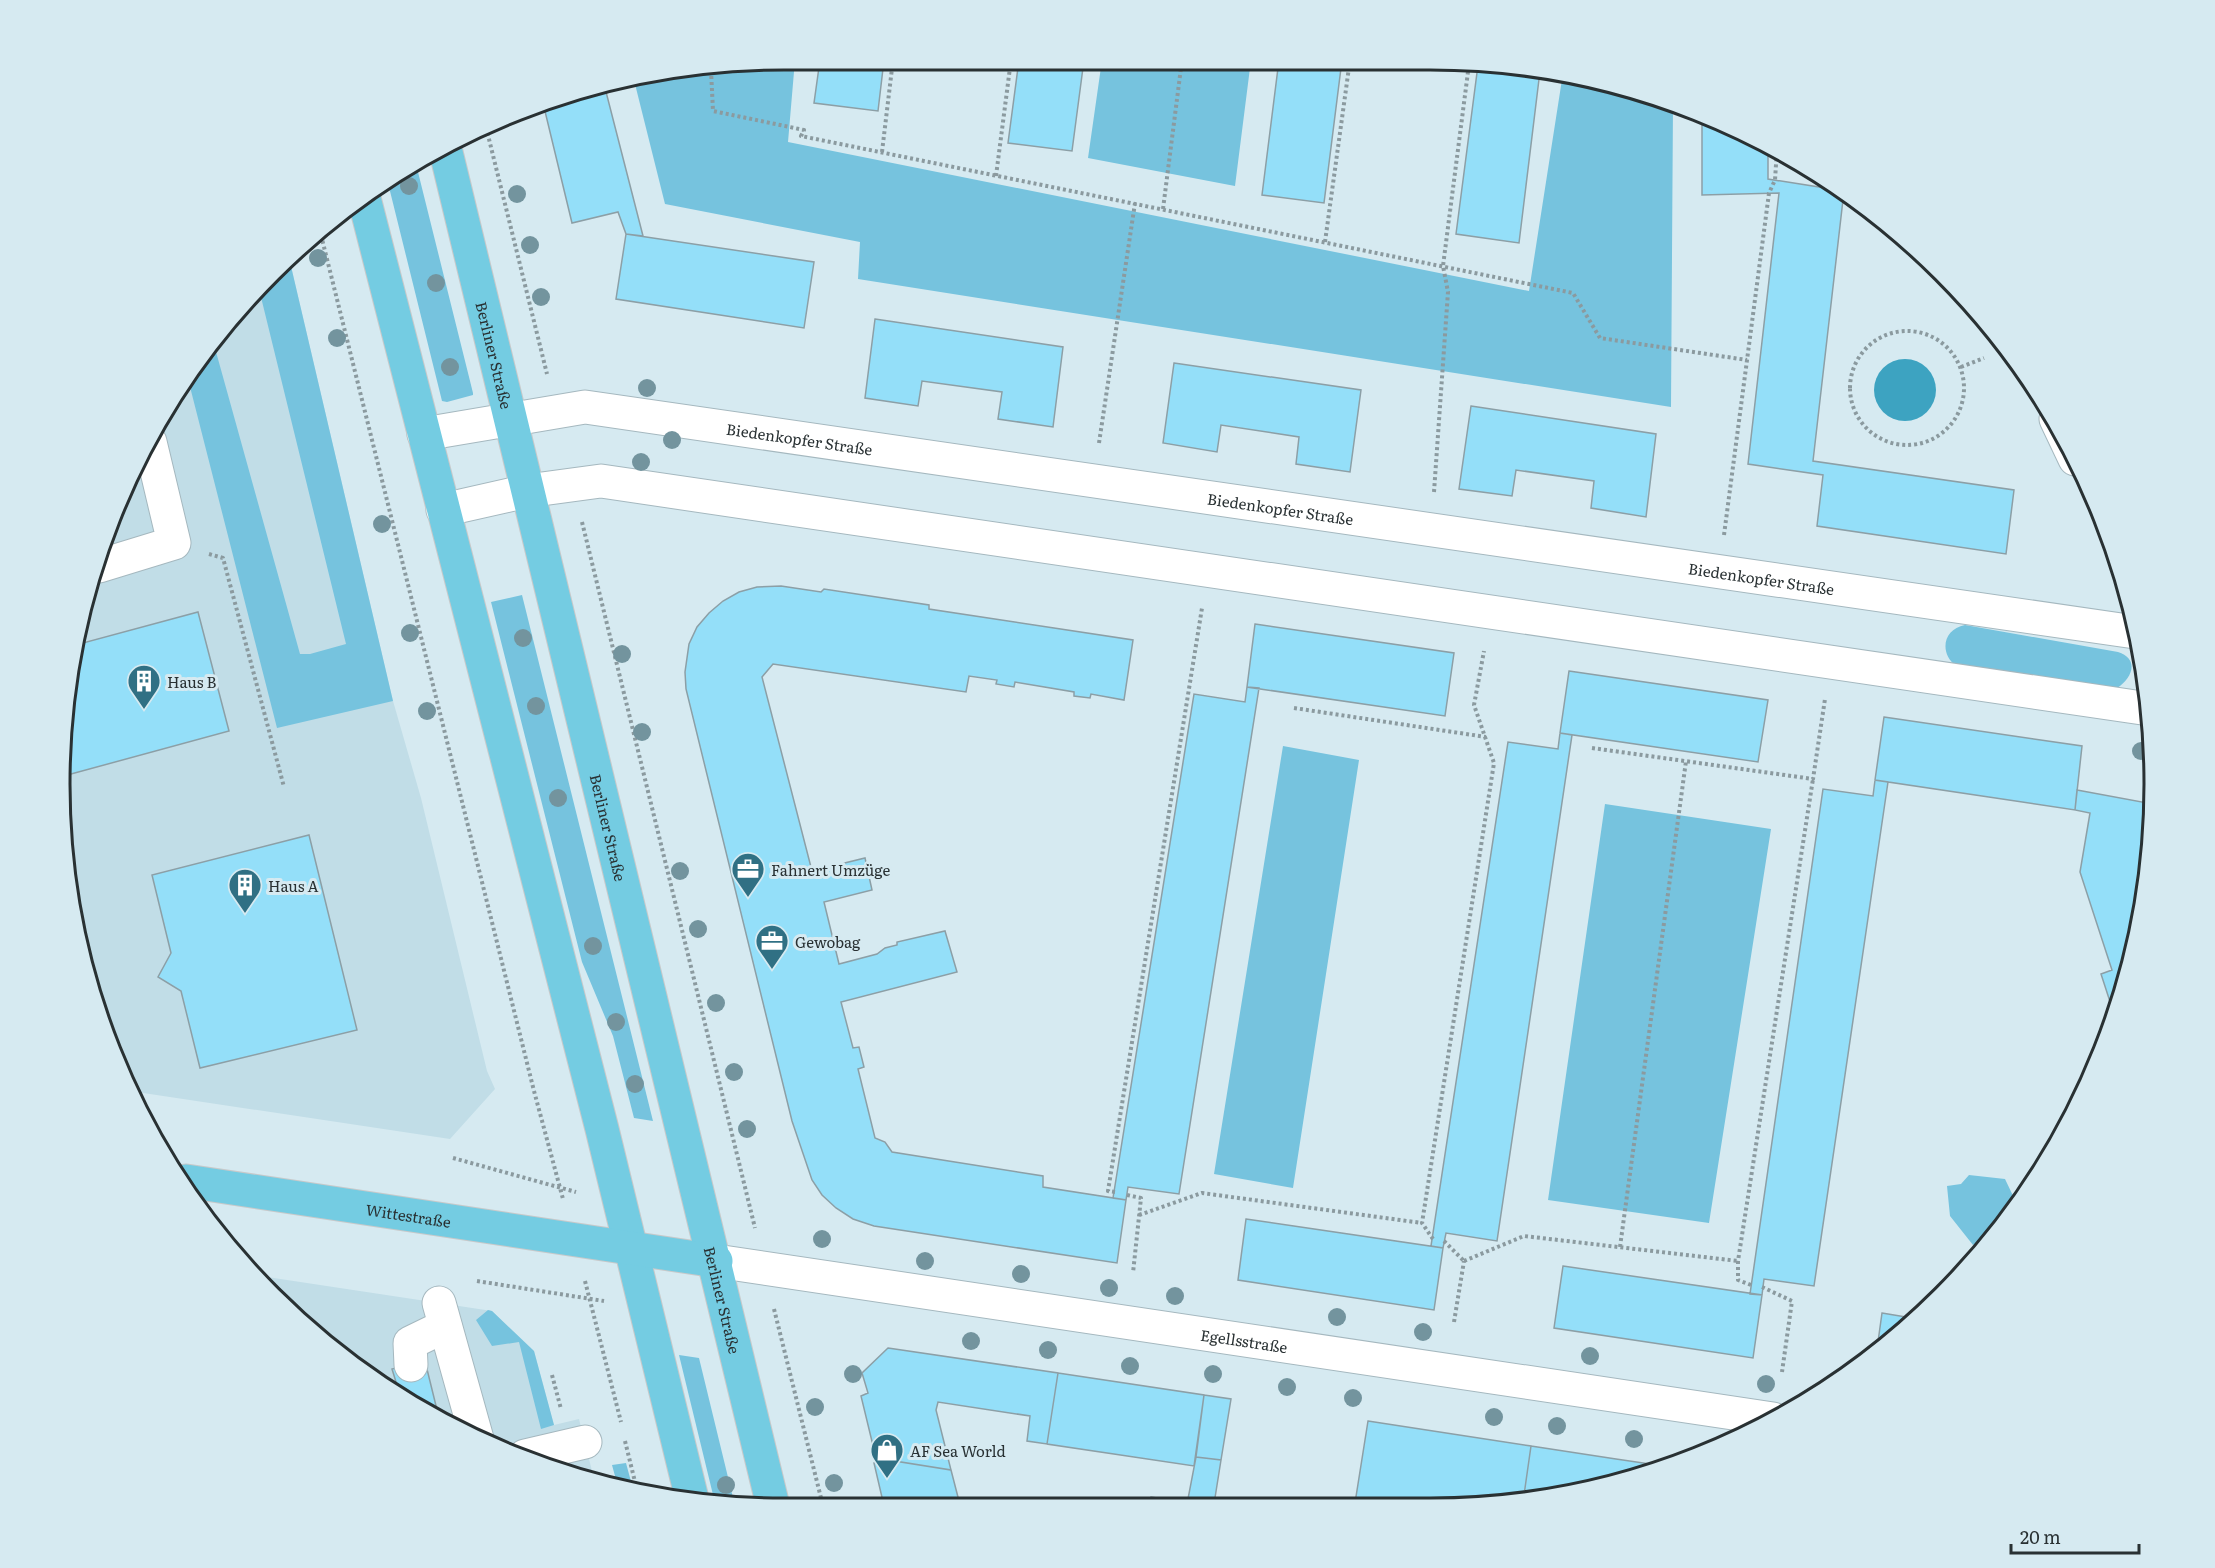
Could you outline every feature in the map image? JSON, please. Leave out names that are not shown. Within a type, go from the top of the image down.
[{"type":"main road","name":"Berliner Straße","points":[[447,155],[716,1262],[771,1497]]},
{"type":"main road","points":[[366,207],[631,1249],[690,1491]]},
{"type":"main road","name":"Wittestraße","points":[[192,1182],[716,1262]]},
{"type":"street","name":"Biedenkopfer Straße","points":[[424,434],[585,407],[2128,631]]},
{"type":"street","points":[[105,564],[174,543],[152,452]]},
{"type":"street","points":[[443,510],[527,491],[601,481],[2140,708]]},
{"type":"street","name":"Egellsstraße","points":[[716,1262],[1760,1417]]},
{"type":"street","points":[[411,1365],[410,1343],[442,1315],[474,1427]]},
{"type":"street","points":[[547,1457],[585,1442]]},
{"type":"path","points":[[882,152],[892,70]]},
{"type":"path","points":[[996,176],[1010,70]]},
{"type":"path","points":[[1163,209],[1181,70]]},
{"type":"path","points":[[1325,242],[1349,70]]},
{"type":"path","points":[[1434,493],[1448,292],[1443,267],[1468,72]]},
{"type":"path","points":[[711,75],[713,111],[804,130],[801,136],[1573,293],[1600,338],[1747,360]]},
{"type":"path","points":[[488,135],[545,366]]},
{"type":"path","points":[[1724,536],[1775,159]]},
{"type":"path","points":[[1099,444],[1135,203]]},
{"type":"path","points":[[322,241],[560,1188],[453,1158]]},
{"type":"path","points":[[1905,331],[1934,337],[1946,345],[1961,367],[1965,390],[1960,410],[1952,424],[1938,436],[1924,442],[1899,444],[1882,439],[1865,427],[1856,412],[1851,396],[1850,381],[1856,363],[1864,350],[1889,334],[1905,331]]},
{"type":"path","points":[[1961,367],[1984,358]]},
{"type":"path","points":[[174,543],[223,558],[284,787]]},
{"type":"path","points":[[594,576],[738,1154]]},
{"type":"path","points":[[1115,1192],[1108,1191],[1202,604]]},
{"type":"path","points":[[1433,1239],[1422,1222],[1494,763],[1474,705],[1485,647]]},
{"type":"path","points":[[1751,1285],[1738,1280],[1738,1261],[1826,698]]},
{"type":"path","points":[[1294,708],[1486,738]]},
{"type":"path","points":[[1592,748],[1813,779]]},
{"type":"path","points":[[1620,1247],[1686,761]]},
{"type":"path","points":[[1139,1215],[1202,1193],[1422,1222]]},
{"type":"path","points":[[1127,1195],[1142,1198],[1132,1273]]},
{"type":"path","points":[[1464,1260],[1524,1236],[1738,1261]]},
{"type":"path","points":[[574,1240],[621,1423]]},
{"type":"path","points":[[1444,1241],[1464,1260]]},
{"type":"path","points":[[1454,1322],[1464,1260]]},
{"type":"path","points":[[477,1281],[531,1289]]},
{"type":"path","points":[[1762,1287],[1792,1301],[1782,1372]]},
{"type":"path","points":[[777,1323],[821,1498]]},
{"type":"path","points":[[552,1375],[564,1418]]},
{"type":"path","points":[[624,1434],[635,1482]]},
{"type":"shaded area","points":[[794,70],[788,142],[1529,291],[1561,83],[1570,84],[1616,95],[1673,113],[1671,407],[858,279],[860,242],[665,204],[636,86],[737,72]]},
{"type":"shaded area","points":[[1101,70],[1250,70],[1235,186],[1088,158]]},
{"type":"shaded area","points":[[418,172],[473,393],[473,395],[447,402],[442,401],[390,190]]},
{"type":"shaded area","points":[[291,268],[393,701],[421,798],[487,1071],[495,1089],[450,1139],[141,1093],[108,1013],[84,923],[72,831],[70,784],[72,737],[84,645],[108,555],[144,468],[166,427],[218,350],[279,279]]},
{"type":"shaded area","points":[[291,268],[393,701],[277,728],[191,389],[216,353],[300,654],[310,654],[346,644],[261,299]]},
{"type":"shaded area","points":[[1905,359],[1917,361],[1927,368],[1934,378],[1936,390],[1934,402],[1927,412],[1917,419],[1905,421],[1893,419],[1883,412],[1876,402],[1874,390],[1876,378],[1883,368],[1893,361]]},
{"type":"shaded area","points":[[522,595],[653,1121],[634,1118],[613,1036],[582,962],[491,602]]},
{"type":"shaded area","points":[[1965,625],[2118,652],[2129,659],[2130,674],[2127,680],[2117,688],[1956,666],[1947,655],[1946,642],[1952,631]]},
{"type":"shaded area","points":[[1283,746],[1359,760],[1293,1188],[1214,1174]]},
{"type":"shaded area","points":[[1605,804],[1771,829],[1709,1223],[1548,1200]]},
{"type":"shaded area","points":[[1969,1175],[2005,1179],[2013,1196],[1973,1245],[1950,1216],[1947,1186],[1961,1184]]},
{"type":"shaded area","points":[[269,1277],[492,1311],[534,1351],[554,1425],[579,1419],[592,1471],[511,1443],[427,1402],[350,1350],[279,1289]]},
{"type":"shaded area","points":[[488,1310],[492,1311],[534,1351],[554,1425],[541,1429],[519,1342],[492,1346],[476,1320]]},
{"type":"shaded area","points":[[679,1355],[699,1358],[732,1496],[713,1493]]},
{"type":"shaded area","points":[[626,1463],[631,1481],[615,1477],[612,1465]]},
{"type":"building","points":[[819,70],[883,70],[878,111],[814,103]]},
{"type":"building","points":[[1018,70],[1083,70],[1072,151],[1008,143]]},
{"type":"building","points":[[1278,70],[1341,70],[1324,203],[1262,195]]},
{"type":"building","points":[[1477,72],[1539,79],[1519,243],[1456,234]]},
{"type":"building","points":[[606,93],[643,236],[626,234],[618,212],[572,223],[545,112]]},
{"type":"building","points":[[1702,124],[1768,155],[1768,179],[1821,187],[1843,202],[1813,461],[2014,490],[2006,554],[1817,526],[1823,475],[1748,464],[1779,193],[1702,195]]},
{"type":"building","points":[[626,234],[814,262],[804,328],[616,299]]},
{"type":"building","points":[[875,319],[1063,347],[1053,427],[998,419],[1002,392],[922,381],[918,406],[865,398]]},
{"type":"building","points":[[1174,363],[1361,390],[1350,472],[1296,464],[1299,437],[1221,425],[1217,452],[1163,443]]},
{"type":"building","points":[[1471,406],[1656,434],[1646,517],[1591,508],[1594,481],[1516,470],[1512,496],[1459,489]]},
{"type":"building","points":[[781,586],[821,592],[824,589],[929,605],[929,609],[1133,640],[1124,700],[1091,694],[1090,698],[1074,696],[1074,692],[1015,682],[1014,687],[996,684],[997,680],[969,676],[966,692],[773,664],[762,677],[812,871],[865,858],[872,890],[824,902],[839,964],[877,954],[885,948],[897,945],[897,942],[945,931],[957,972],[841,1002],[853,1048],[859,1047],[864,1067],[858,1069],[875,1138],[885,1142],[892,1152],[1043,1176],[1043,1187],[1126,1200],[1117,1263],[874,1226],[853,1219],[836,1208],[822,1195],[812,1180],[792,1121],[686,689],[685,672],[689,644],[697,627],[709,613],[723,601],[739,592],[757,587]]},
{"type":"building","name":"Haus B","points":[[198,612],[229,731],[70,774],[72,737],[85,642]]},
{"type":"building","points":[[1255,624],[1454,653],[1445,716],[1247,687]]},
{"type":"building","points":[[1569,671],[1768,700],[1758,762],[1560,733]]},
{"type":"building","points":[[1247,687],[1259,688],[1179,1194],[1128,1187],[1126,1200],[1113,1198],[1194,694],[1245,702]]},
{"type":"building","points":[[1884,717],[2082,746],[2075,810],[1875,780]]},
{"type":"building","points":[[1560,733],[1572,735],[1497,1241],[1446,1233],[1443,1248],[1431,1246],[1508,742],[1558,749]]},
{"type":"building","points":[[1875,780],[1888,782],[1814,1286],[1764,1279],[1762,1295],[1750,1294],[1823,789],[1873,796]]},
{"type":"building","points":[[2077,790],[2144,802],[2143,831],[2131,923],[2110,1002],[2101,974],[2112,970],[2080,872],[2090,813],[2075,810]]},
{"type":"building","name":"Haus A","points":[[309,835],[357,1030],[200,1068],[181,991],[158,977],[171,953],[152,875]]},
{"type":"building","points":[[1246,1219],[1443,1248],[1434,1310],[1238,1280]]},
{"type":"building","points":[[1563,1266],[1762,1295],[1753,1358],[1554,1328]]},
{"type":"building","points":[[1882,1313],[1905,1317],[1901,1320],[1878,1339]]},
{"type":"building","points":[[888,1348],[1058,1373],[1047,1444],[1027,1441],[1030,1416],[938,1402],[936,1410],[951,1470],[876,1458],[861,1396],[868,1393],[862,1373]]},
{"type":"building","points":[[425,1361],[436,1407],[396,1382],[392,1369]]},
{"type":"building","points":[[1058,1373],[1204,1395],[1194,1466],[1047,1444]]},
{"type":"building","points":[[1204,1395],[1231,1399],[1221,1460],[1196,1457]]},
{"type":"building","points":[[1368,1421],[1531,1446],[1525,1491],[1431,1498],[1356,1498]]},
{"type":"building","points":[[1531,1446],[1648,1464],[1570,1484],[1525,1491]]},
{"type":"building","points":[[1196,1457],[1221,1460],[1215,1498],[1188,1498]]},
{"type":"building","points":[[876,1458],[951,1470],[958,1498],[882,1498],[874,1463],[877,1462]]},
{"type":"place","name":"Haus B","points":[[144,710]]},
{"type":"place","name":"Fahnert Umzüge","points":[[748,898]]},
{"type":"place","name":"Haus A","points":[[245,914]]},
{"type":"place","name":"Gewobag","points":[[772,970]]},
{"type":"place","name":"AF Sea World","points":[[887,1479]]}]
